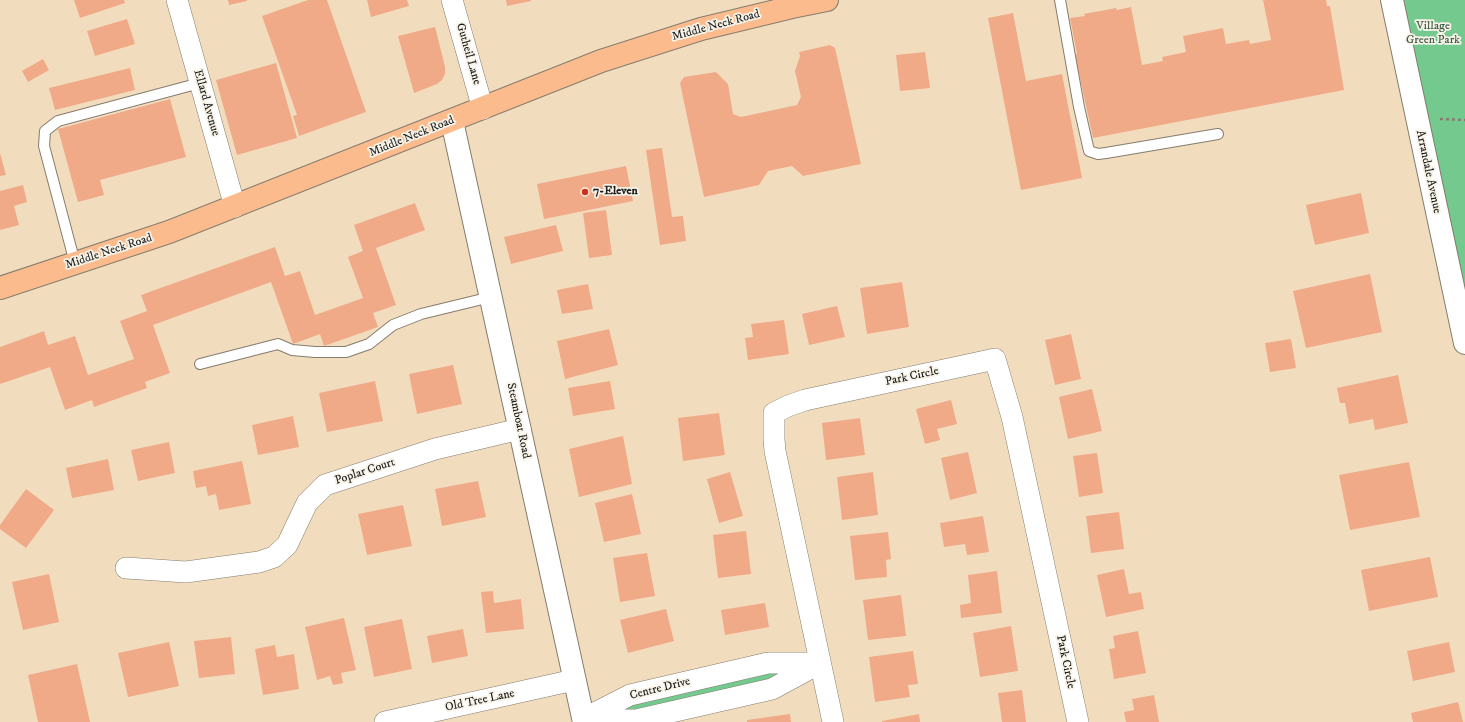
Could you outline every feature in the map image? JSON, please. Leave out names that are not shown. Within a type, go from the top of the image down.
[{"type":"main road","name":"Middle Neck Road","points":[[0,288],[169,232],[483,109],[600,61],[701,29],[827,0]]},
{"type":"street","name":"Ellard Avenue","points":[[177,0],[235,207]]},
{"type":"street","name":"Gutheil Lane","points":[[452,0],[483,109]]},
{"type":"street","name":"Arrandale Avenue","points":[[1392,0],[1465,343]]},
{"type":"street","name":"Steamboat Road","points":[[452,121],[583,721]]},
{"type":"street","name":"Park Circle","points":[[833,722],[775,451],[774,413],[805,400],[995,359],[1012,417],[1078,722]]},
{"type":"street","name":"Poplar Court","points":[[126,568],[186,572],[258,562],[274,557],[287,545],[307,503],[325,485],[435,448],[520,429]]},
{"type":"street","name":"Centre Drive","points":[[583,721],[630,695],[768,663],[820,662]]},
{"type":"street","name":"Old Tree Lane","points":[[385,722],[574,680]]},
{"type":"lane","points":[[1060,0],[1079,107],[1089,151],[1098,154],[1106,153],[1218,134]]},
{"type":"lane","points":[[75,263],[44,146],[45,131],[58,121],[200,83]]},
{"type":"lane","points":[[200,364],[278,344],[292,350],[346,352],[369,344],[393,325],[421,314],[491,297]]},
{"type":"green space","name":"Village Green Park","points":[[1392,0],[1465,0],[1465,343]]},
{"type":"green space","points":[[804,666],[770,684],[634,714],[601,715],[631,700]]},
{"type":"building","points":[[74,0],[124,0],[125,3],[80,18]]},
{"type":"building","points":[[228,0],[247,0],[247,1],[229,5]]},
{"type":"building","points":[[308,0],[327,0],[366,112],[299,136],[293,116],[297,115],[262,16]]},
{"type":"building","points":[[367,0],[407,0],[409,6],[371,17]]},
{"type":"building","points":[[506,0],[531,0],[531,1],[507,6]]},
{"type":"building","points":[[1263,0],[1326,0],[1327,6],[1330,6],[1344,90],[1093,138],[1075,55],[1077,54],[1070,18],[1085,16],[1084,14],[1116,8],[1117,10],[1131,7],[1142,65],[1163,61],[1162,57],[1186,52],[1183,36],[1223,28],[1226,44],[1249,40],[1250,44],[1271,40]]},
{"type":"building","points":[[1013,13],[1026,81],[1062,74],[1082,178],[1021,190],[988,18]]},
{"type":"building","points":[[127,19],[135,44],[95,56],[87,31]]},
{"type":"building","points":[[435,27],[445,67],[445,74],[442,80],[437,84],[414,93],[398,36]]},
{"type":"building","points":[[830,45],[835,48],[861,164],[803,176],[792,166],[768,171],[759,185],[704,197],[680,83],[684,77],[716,72],[728,84],[733,114],[741,117],[797,105],[801,97],[795,71],[800,56],[799,52]]},
{"type":"building","points":[[925,52],[930,88],[900,91],[896,55]]},
{"type":"building","points":[[43,59],[49,70],[28,82],[22,71]]},
{"type":"building","points":[[276,63],[297,138],[237,155],[216,80]]},
{"type":"building","points":[[130,68],[135,90],[55,110],[49,88]]},
{"type":"building","points":[[170,99],[186,157],[100,180],[104,195],[78,202],[58,129]]},
{"type":"building","points":[[662,148],[672,217],[683,216],[686,241],[660,245],[646,150]]},
{"type":"building","points":[[0,153],[6,175],[0,176]]},
{"type":"building","name":"7-Eleven","points":[[626,166],[633,201],[544,219],[537,184]]},
{"type":"building","points":[[23,185],[27,202],[14,206],[19,225],[0,230],[0,191]]},
{"type":"building","points":[[1361,193],[1369,233],[1315,245],[1306,205]]},
{"type":"building","points":[[415,203],[425,230],[376,248],[396,305],[373,313],[378,327],[324,346],[320,334],[293,344],[271,282],[153,325],[170,373],[145,382],[147,388],[94,407],[92,400],[65,410],[50,367],[0,384],[0,347],[44,331],[48,345],[75,336],[88,375],[134,359],[120,321],[147,311],[141,295],[275,247],[285,276],[300,271],[315,315],[363,298],[348,257],[363,251],[354,225]]},
{"type":"building","points":[[606,210],[612,255],[589,258],[583,213]]},
{"type":"building","points":[[556,225],[563,251],[511,264],[504,237]]},
{"type":"building","points":[[1370,274],[1382,332],[1306,348],[1293,291]]},
{"type":"building","points":[[902,282],[909,327],[867,334],[860,288]]},
{"type":"building","points":[[588,284],[593,309],[562,314],[557,290]]},
{"type":"building","points":[[837,306],[845,337],[809,345],[802,314]]},
{"type":"building","points":[[784,320],[789,354],[748,360],[745,338],[753,337],[751,324]]},
{"type":"building","points":[[609,329],[618,365],[565,379],[557,341]]},
{"type":"building","points":[[1071,334],[1081,379],[1055,385],[1045,340]]},
{"type":"building","points":[[1291,339],[1296,368],[1270,372],[1265,343]]},
{"type":"building","points":[[453,365],[462,404],[417,414],[409,374]]},
{"type":"building","points":[[1398,375],[1408,423],[1375,430],[1373,419],[1349,424],[1345,403],[1340,403],[1337,388]]},
{"type":"building","points":[[375,381],[383,421],[327,432],[319,393]]},
{"type":"building","points":[[610,381],[615,409],[573,416],[568,388]]},
{"type":"building","points":[[1092,389],[1102,431],[1068,439],[1059,397]]},
{"type":"building","points":[[951,400],[957,424],[937,429],[940,440],[925,444],[916,409]]},
{"type":"building","points":[[719,413],[725,455],[683,461],[678,418]]},
{"type":"building","points":[[293,416],[299,447],[258,455],[252,425]]},
{"type":"building","points":[[860,418],[865,455],[826,460],[822,423]]},
{"type":"building","points":[[623,436],[632,484],[579,497],[569,449]]},
{"type":"building","points":[[169,442],[175,473],[138,481],[131,450]]},
{"type":"building","points":[[968,452],[977,493],[950,500],[941,458]]},
{"type":"building","points":[[1097,453],[1103,493],[1079,497],[1073,456]]},
{"type":"building","points":[[108,459],[114,490],[72,498],[66,468]]},
{"type":"building","points":[[242,461],[251,504],[219,510],[216,494],[208,496],[206,486],[196,488],[193,471]]},
{"type":"building","points":[[1409,462],[1420,517],[1350,530],[1339,475]]},
{"type":"building","points":[[730,472],[743,516],[719,523],[707,479]]},
{"type":"building","points":[[873,472],[878,515],[842,520],[837,477]]},
{"type":"building","points":[[478,481],[486,517],[442,526],[435,489]]},
{"type":"building","points":[[26,489],[54,510],[26,548],[0,529],[0,525]]},
{"type":"building","points":[[632,494],[641,534],[604,542],[595,503]]},
{"type":"building","points":[[403,505],[412,546],[367,555],[358,514]]},
{"type":"building","points":[[1119,512],[1124,549],[1091,553],[1086,516]]},
{"type":"building","points":[[983,516],[989,552],[967,555],[965,544],[944,547],[940,523]]},
{"type":"building","points":[[746,531],[751,574],[718,578],[713,535]]},
{"type":"building","points":[[888,532],[891,559],[886,560],[887,577],[855,580],[850,536]]},
{"type":"building","points":[[647,553],[655,596],[620,602],[613,558]]},
{"type":"building","points":[[1430,557],[1438,597],[1369,611],[1361,570]]},
{"type":"building","points":[[1124,569],[1129,594],[1141,592],[1144,609],[1106,617],[1097,575]]},
{"type":"building","points":[[997,571],[1002,613],[961,618],[960,605],[971,603],[968,575]]},
{"type":"building","points":[[49,574],[59,622],[23,630],[12,582]]},
{"type":"building","points":[[493,591],[494,603],[521,599],[524,629],[486,633],[481,592]]},
{"type":"building","points":[[901,595],[906,636],[868,640],[863,600]]},
{"type":"building","points":[[765,603],[769,627],[725,635],[721,610]]},
{"type":"building","points":[[666,609],[674,641],[628,653],[620,620]]},
{"type":"building","points":[[344,618],[356,670],[341,673],[343,683],[333,685],[330,676],[317,680],[305,627]]},
{"type":"building","points":[[402,619],[412,669],[374,677],[364,627]]},
{"type":"building","points":[[1011,626],[1018,671],[980,677],[973,633]]},
{"type":"building","points":[[463,629],[468,656],[432,663],[427,636]]},
{"type":"building","points":[[1138,631],[1146,673],[1114,679],[1109,649],[1115,648],[1113,636]]},
{"type":"building","points":[[231,637],[235,674],[199,678],[194,641]]},
{"type":"building","points":[[169,642],[179,686],[128,697],[118,653]]},
{"type":"building","points":[[1449,642],[1455,672],[1413,681],[1407,651]]},
{"type":"building","points":[[275,645],[277,657],[294,654],[299,689],[263,695],[255,649]]},
{"type":"building","points":[[913,651],[918,684],[908,685],[910,697],[875,702],[869,657]]},
{"type":"building","points":[[77,664],[90,722],[38,722],[28,675]]},
{"type":"building","points":[[1022,690],[1026,722],[1002,722],[998,693]]},
{"type":"building","points":[[1154,695],[1159,722],[1126,722],[1124,712],[1134,710],[1132,699]]},
{"type":"building","points":[[1458,702],[1463,722],[1413,722],[1411,713]]},
{"type":"building","points":[[790,714],[791,722],[747,722],[747,720]]},
{"type":"building","points":[[919,714],[920,722],[882,722],[882,721]]},
{"type":"place","name":"7-Eleven","points":[[585,192]]}]
